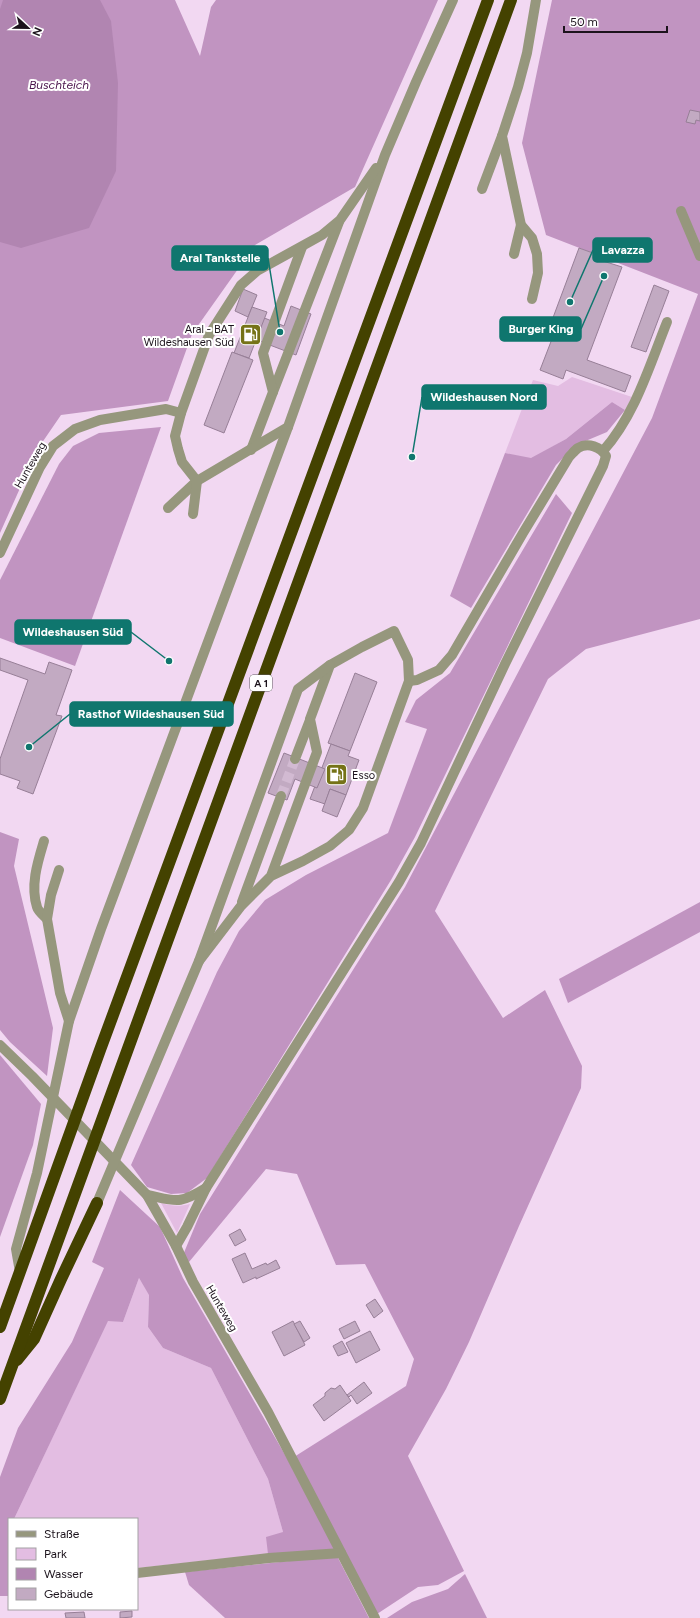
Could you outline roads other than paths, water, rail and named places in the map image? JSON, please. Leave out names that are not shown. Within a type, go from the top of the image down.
[{"type":"highway","name":"A 1","points":[[0,1327],[105,1035],[488,0]]},
{"type":"highway","name":"A 1","points":[[0,1399],[511,0]]},
{"type":"highway","points":[[12,1367],[34,1339],[97,1203]]},
{"type":"street","points":[[20,1272],[16,1249],[37,1174],[70,1021],[101,929],[288,427],[385,155],[453,0]]},
{"type":"street","points":[[482,189],[502,136],[518,87],[527,52],[536,0]]},
{"type":"street","points":[[502,136],[521,225],[514,254]]},
{"type":"street","points":[[193,514],[197,481],[182,462],[176,436],[181,413],[209,335],[240,285],[257,271],[275,260],[302,247],[322,235],[340,220],[353,204],[385,155]]},
{"type":"street","points":[[681,211],[700,256]]},
{"type":"street","points":[[251,450],[340,220]]},
{"type":"street","points":[[521,225],[532,238],[537,254],[538,273],[532,299]]},
{"type":"street","points":[[273,392],[263,353],[302,247]]},
{"type":"street","points":[[603,451],[616,436],[634,404],[667,322]]},
{"type":"street","name":"Hunteweg","points":[[0,553],[40,467],[53,446],[75,429],[100,420],[166,409],[181,413]]},
{"type":"street","points":[[168,508],[197,481],[288,427]]},
{"type":"street","points":[[176,1246],[206,1188],[399,882],[421,843],[505,664],[603,466],[606,456],[603,451],[594,446],[586,446],[579,448],[569,457],[530,520],[452,655],[439,670],[416,680],[409,681]]},
{"type":"street","points":[[97,1203],[199,961],[298,689],[330,665],[394,631],[408,660],[409,681],[363,808],[349,830],[330,846],[271,876],[241,906],[199,961]]},
{"type":"street","points":[[295,759],[330,665]]},
{"type":"street","points":[[271,876],[317,752],[310,719]]},
{"type":"street","points":[[241,906],[281,796]]},
{"type":"street","points":[[44,841],[37,865],[35,886],[37,908],[47,919]]},
{"type":"street","points":[[59,870],[51,895],[47,919],[60,993],[70,1021]]},
{"type":"street","name":"Hunteweg","points":[[0,1045],[148,1195],[176,1246],[193,1282],[268,1412],[375,1618]]},
{"type":"street","points":[[148,1195],[181,1201],[188,1199],[206,1188]]},
{"type":"street","points":[[138,1573],[269,1558],[341,1553]]},
{"type":"water","name":"Buschteich","points":[[3,0],[100,0],[111,21],[118,83],[116,171],[89,228],[21,248],[0,242],[0,9]]},
{"type":"tunnel","points":[[281,796],[295,759]]},
{"type":"place","name":"Burger King","points":[[604,276]]},
{"type":"place","name":"Lavazza","points":[[570,302]]},
{"type":"place","name":"Aral Tankstelle","points":[[280,332]]},
{"type":"place","name":"Aral - BAT Wildeshausen Süd","points":[[250,335]]},
{"type":"place","name":"Wildeshausen Nord","points":[[412,457]]},
{"type":"place","name":"Wildeshausen Süd","points":[[169,661]]},
{"type":"place","name":"Rasthof Wildeshausen Süd","points":[[29,747]]},
{"type":"place","name":"Esso","points":[[336,775]]}]
